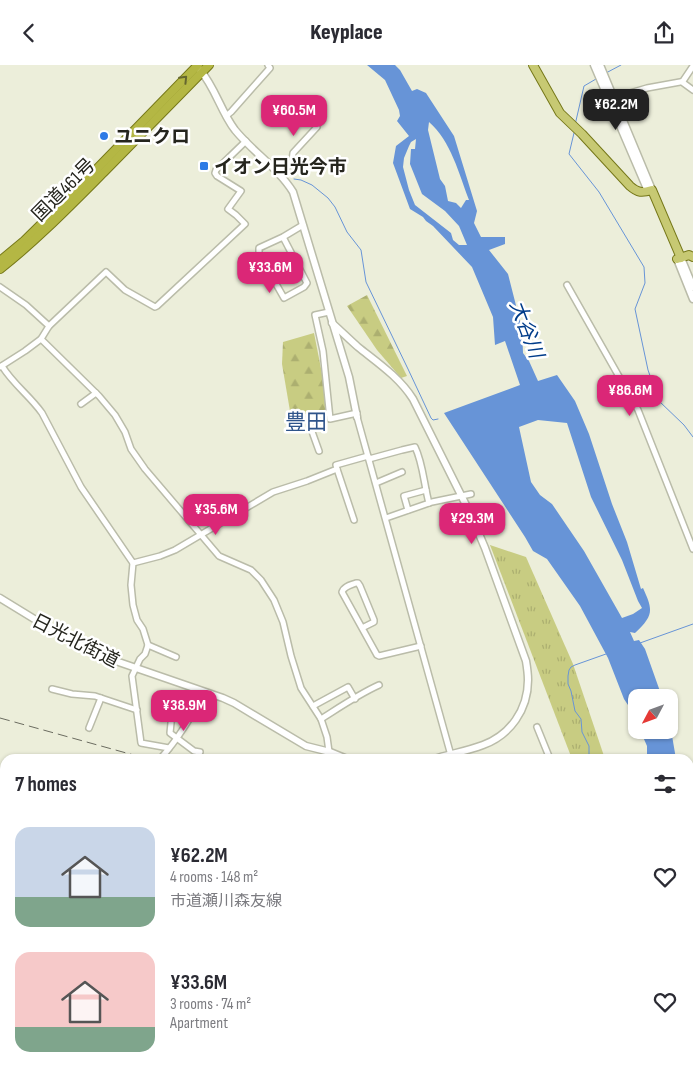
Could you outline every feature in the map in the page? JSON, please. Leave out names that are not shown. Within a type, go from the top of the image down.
[{"type":"highway","name":"国道461号","points":[[0,261],[29,236],[76,190],[198,67],[209,65]]},
{"type":"highway","name":"国道461号","points":[[0,269],[37,237],[80,195],[198,67]]},
{"type":"main road","points":[[533,65],[560,113],[630,186],[640,192],[650,190],[679,258],[689,255],[693,257]]},
{"type":"street","points":[[226,116],[270,68],[268,65]]},
{"type":"street","points":[[594,65],[650,190]]},
{"type":"street","points":[[600,65],[650,190]]},
{"type":"street","points":[[613,98],[682,82],[692,69],[685,65]]},
{"type":"street","points":[[198,67],[236,130],[280,175],[293,192],[348,377],[368,457],[451,754]]},
{"type":"street","points":[[682,82],[693,90]]},
{"type":"street","points":[[280,175],[292,161],[293,153],[317,127]]},
{"type":"street","points":[[169,748],[141,743],[132,676],[148,645],[143,629],[137,620],[133,605],[131,585],[133,563],[81,487],[42,413],[1,367],[41,339],[49,326],[106,272],[125,290],[155,307],[157,306],[245,224],[228,209],[241,191],[215,173],[246,141]]},
{"type":"street","points":[[283,237],[307,283],[304,287],[284,298],[258,253],[259,248],[303,225]]},
{"type":"street","points":[[679,258],[693,287]]},
{"type":"street","points":[[679,258],[693,299]]},
{"type":"street","points":[[568,285],[638,410],[693,549]]},
{"type":"street","points":[[0,287],[26,305],[49,326]]},
{"type":"street","points":[[329,312],[315,315],[323,351],[330,419],[357,415]]},
{"type":"street","points":[[332,323],[387,370],[408,391],[471,515],[526,661],[528,692],[525,704],[514,722],[500,737],[458,754]]},
{"type":"street","points":[[41,339],[96,393],[115,415],[125,432],[131,449],[145,469],[219,556],[251,570],[266,587],[274,600],[283,622],[301,688],[321,719],[330,754]]},
{"type":"street","points":[[81,405],[96,393]]},
{"type":"street","points":[[319,451],[310,426],[312,417],[329,413]]},
{"type":"street","points":[[354,520],[336,465],[368,457],[415,447],[430,503]]},
{"type":"street","points":[[133,563],[167,553],[273,492],[337,469]]},
{"type":"street","points":[[376,483],[402,472]]},
{"type":"street","points":[[408,510],[404,496],[426,490]]},
{"type":"street","points":[[386,517],[430,503],[471,494]]},
{"type":"street","points":[[362,628],[374,622],[374,620],[360,586],[356,583],[345,587],[342,592],[362,628],[379,657],[421,646]]},
{"type":"street","name":"日光北街道","points":[[0,598],[70,640],[107,658],[234,703],[306,746],[327,754]]},
{"type":"street","points":[[148,645],[176,657]]},
{"type":"street","points":[[321,719],[355,699],[361,693],[379,685]]},
{"type":"street","points":[[313,706],[348,687],[355,699]]},
{"type":"street","points":[[52,689],[72,694],[95,696],[136,710]]},
{"type":"street","points":[[164,754],[185,726],[205,692]]},
{"type":"street","points":[[89,728],[101,698]]},
{"type":"street","points":[[172,713],[170,733],[194,751],[200,751]]},
{"type":"street","points":[[537,727],[548,754]]},
{"type":"green space","points":[[367,295],[407,376],[401,378],[377,350],[347,306]]},
{"type":"green space","points":[[314,333],[329,409],[291,417],[282,364],[283,342]]},
{"type":"green space","points":[[490,545],[526,557],[573,664],[603,754],[570,754]]},
{"type":"water","points":[[367,65],[395,65],[412,91],[417,89],[426,93],[454,136],[477,211],[474,223],[481,237],[505,237],[505,244],[489,250],[508,274],[522,329],[523,353],[529,361],[538,381],[557,375],[575,401],[589,434],[612,504],[627,542],[641,589],[643,588],[650,607],[649,617],[646,621],[635,633],[630,632],[634,641],[639,640],[645,649],[659,689],[628,689],[628,705],[608,658],[580,606],[547,559],[533,551],[444,413],[520,385],[505,341],[495,345],[493,317],[472,267],[433,226],[410,209],[393,163],[396,146],[409,136],[397,121],[400,116],[385,80]],"holes":[[[429,122],[449,148],[469,200],[466,200],[461,208],[456,203],[448,201],[445,186],[440,179],[428,130]],[[416,139],[415,149],[411,149],[410,164],[422,194],[445,211],[459,226],[467,245],[459,245],[453,240],[451,233],[415,205],[403,167],[404,158],[411,142]],[[538,420],[567,423],[591,497],[622,560],[642,608],[633,614],[622,618],[584,551],[552,504],[540,495],[531,482],[519,427]]]},
{"type":"water","points":[[644,739],[673,739],[675,754],[647,754],[647,746]]},
{"type":"waterway","points":[[606,73],[621,65]]},
{"type":"waterway","points":[[575,125],[584,86],[596,79]]},
{"type":"waterway","points":[[574,133],[569,154],[599,192],[644,267],[645,283],[635,309],[648,370],[659,401],[684,425],[693,437]]},
{"type":"waterway","points":[[294,179],[312,185],[328,198],[335,207],[347,232],[361,250],[366,282],[431,418],[433,420],[438,419]]},
{"type":"waterway","points":[[640,643],[693,624]]},
{"type":"waterway","points":[[589,754],[589,746],[582,732],[581,719],[575,711],[568,684],[569,670],[575,665],[606,654]]},
{"type":"railway","points":[[0,718],[130,754]]},
{"type":"place","name":"ユニクロ","points":[[104,136]]},
{"type":"place","name":"イオン日光今市","points":[[204,166]]},
{"type":"district","name":"豊田","points":[[306,422]]},
{"type":"water label","name":"大谷川","points":[[527,329]]}]
